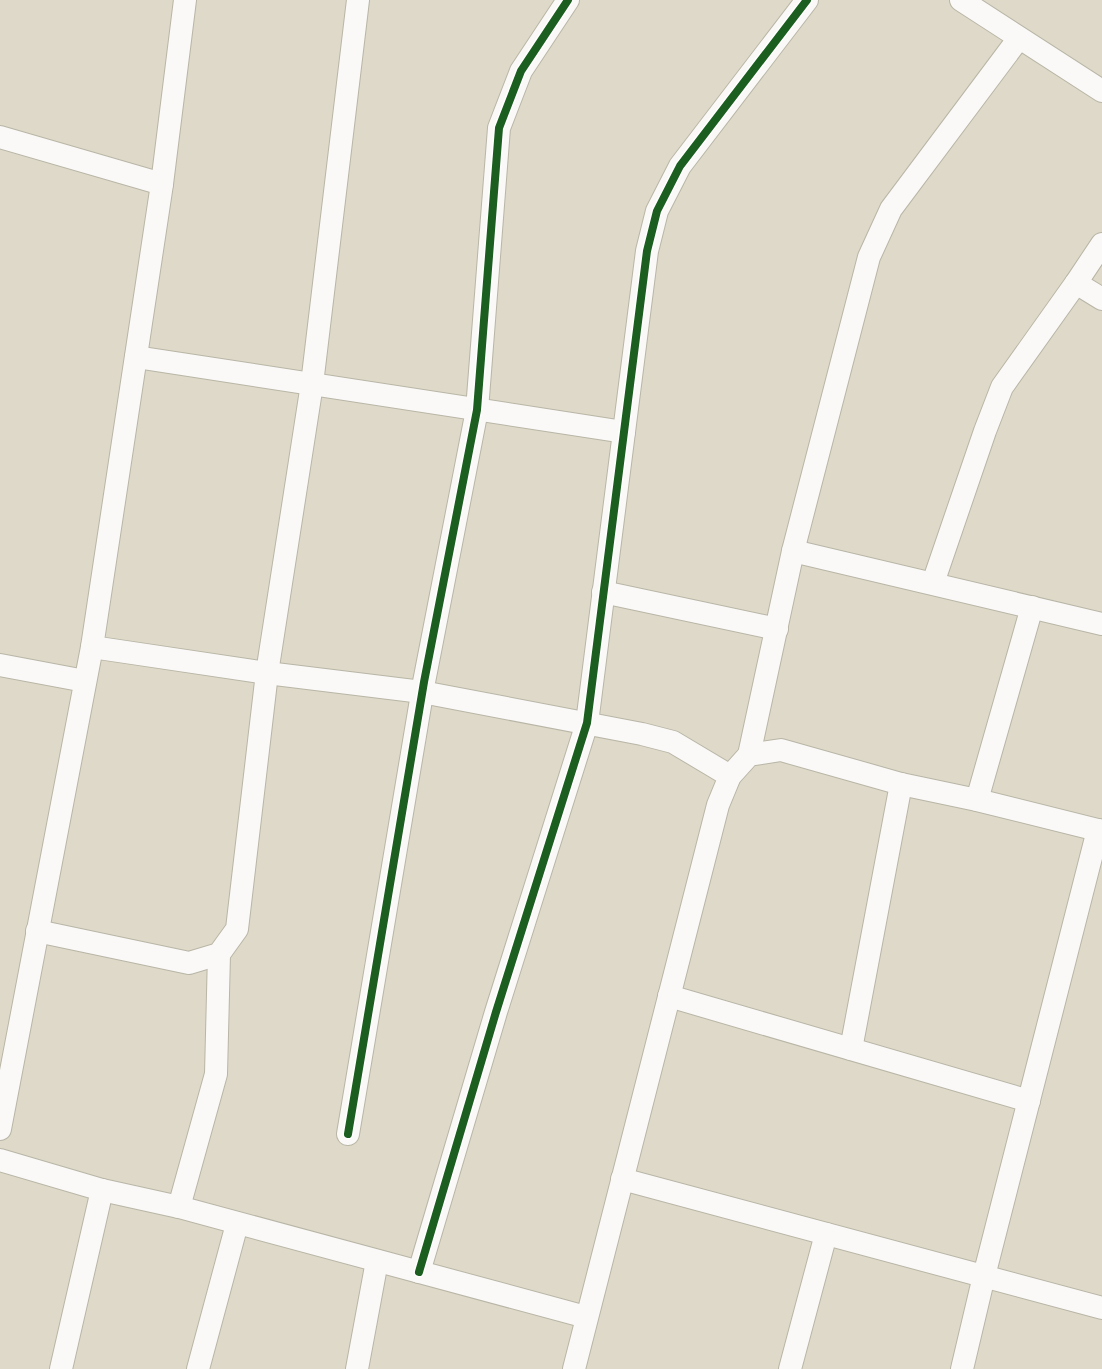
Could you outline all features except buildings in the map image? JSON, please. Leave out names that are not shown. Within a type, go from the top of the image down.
[{"type":"street","points":[[0,1129],[92,647],[162,184],[185,0]]},
{"type":"street","points":[[179,1208],[216,1074],[219,954],[237,929],[267,674],[312,384],[358,0]]},
{"type":"street","points":[[348,1134],[422,692],[476,410],[499,128],[522,72],[568,0]]},
{"type":"street","points":[[419,1272],[496,1012],[586,723],[647,252],[657,211],[680,166],[807,0]]},
{"type":"street","points":[[961,0],[1102,91]]},
{"type":"street","points":[[574,1369],[718,804],[730,776],[749,755],[793,551],[869,256],[891,209],[1019,38]]},
{"type":"street","points":[[0,137],[162,184]]},
{"type":"street","points":[[933,584],[1002,387],[1102,244]]},
{"type":"street","points":[[1076,283],[1102,299]]},
{"type":"street","points":[[136,358],[624,432]]},
{"type":"street","points":[[793,551],[1102,624]]},
{"type":"street","points":[[604,592],[777,629]]},
{"type":"street","points":[[977,800],[1032,608]]},
{"type":"street","points":[[92,647],[267,674],[422,692],[642,734],[673,742],[730,776]]},
{"type":"street","points":[[0,665],[85,681]]},
{"type":"street","points":[[749,755],[781,750],[901,784],[977,800],[1100,831],[984,1276],[962,1369]]},
{"type":"street","points":[[851,1049],[901,784]]},
{"type":"street","points":[[37,931],[189,963],[219,954]]},
{"type":"street","points":[[669,996],[1029,1101]]},
{"type":"street","points":[[0,1160],[102,1190],[179,1208],[586,1317]]},
{"type":"street","points":[[622,1179],[1102,1308]]},
{"type":"street","points":[[61,1369],[102,1190]]},
{"type":"street","points":[[198,1369],[237,1224]]},
{"type":"street","points":[[790,1369],[826,1234]]},
{"type":"street","points":[[356,1369],[377,1261]]},
{"type":"cycle path","points":[[348,1134],[424,682],[477,410],[499,128],[521,71],[568,0]]},
{"type":"cycle path","points":[[419,1272],[496,1012],[587,723],[647,251],[657,211],[680,166],[807,0]]}]
